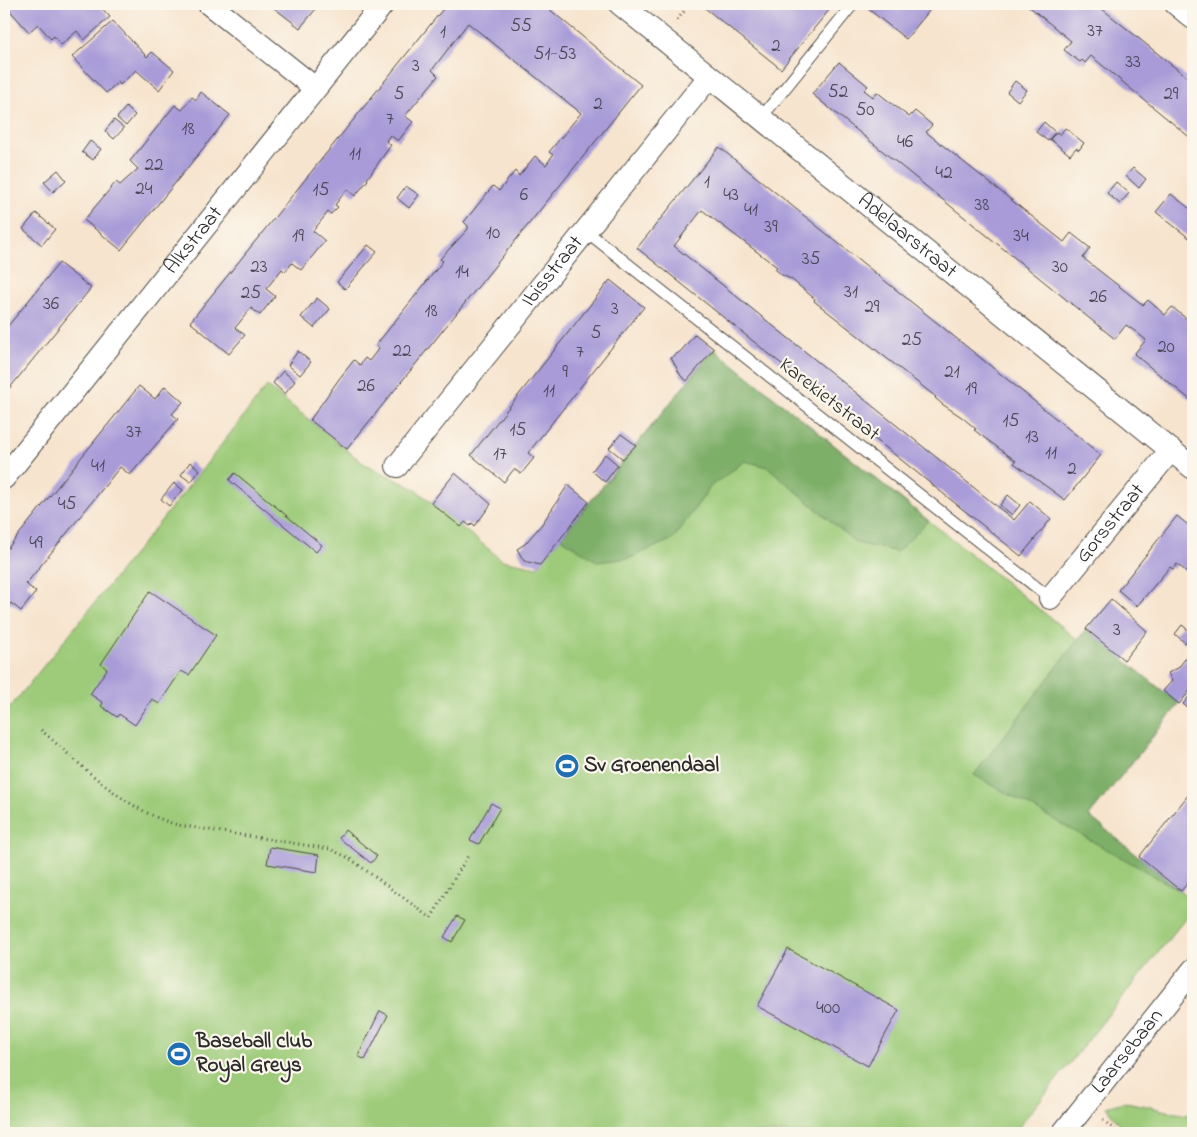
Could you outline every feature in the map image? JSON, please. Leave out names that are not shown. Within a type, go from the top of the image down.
[{"type":"street","points":[[209,4],[315,88]]},
{"type":"street","name":"Alkstraat","points":[[4,478],[383,4]]},
{"type":"street","name":"Adelaarstraat","points":[[620,4],[1193,468]]},
{"type":"street","points":[[1176,4],[1193,18]]},
{"type":"street","name":"Ibisstraat","points":[[397,466],[709,77]]},
{"type":"street","name":"Gorsstraat","points":[[1050,598],[1171,450]]},
{"type":"street","name":"Laarsebaan","points":[[1063,1133],[1193,970]]},
{"type":"lane","points":[[761,118],[852,4]]},
{"type":"lane","name":"Karekietstraat","points":[[586,231],[1050,598]]},
{"type":"path","points":[[41,730],[119,796],[158,820],[178,825],[330,849],[349,858],[432,918],[470,854]]},
{"type":"green space","name":"Sv Groenendaal","points":[[714,349],[1078,640],[1086,629],[1179,704],[1089,816],[1193,901],[1193,909],[1014,1133],[4,1133],[4,715],[201,471],[267,386],[363,463],[415,489],[502,560],[537,567]]},
{"type":"green space","points":[[714,349],[928,521],[897,552],[856,543],[768,467],[745,461],[711,486],[673,539],[630,558],[598,562],[561,538]]},
{"type":"green space","points":[[1086,629],[1179,704],[1089,816],[1181,891],[974,775]]},
{"type":"green space","points":[[1123,1102],[1193,1115],[1193,1133],[1126,1133],[1106,1107]]},
{"type":"building","points":[[4,4],[98,4],[110,17],[84,40],[77,31],[61,45],[54,36],[51,39],[38,24],[29,32]]},
{"type":"building","points":[[269,4],[320,4],[300,28]]},
{"type":"building","points":[[447,4],[543,4],[641,85],[347,449],[310,420],[354,360],[360,365],[365,358],[369,361],[379,348],[376,345],[443,261],[440,259],[468,229],[464,222],[493,186],[499,191],[515,171],[519,176],[535,156],[546,165],[553,155],[549,152],[581,113],[468,23],[432,70],[438,76],[405,116],[413,122],[398,141],[390,135],[386,141],[391,145],[368,180],[355,196],[347,189],[335,205],[338,207],[331,214],[328,212],[313,231],[325,241],[301,270],[292,263],[285,272],[282,269],[266,289],[275,296],[260,315],[251,308],[235,328],[245,335],[229,354],[190,322]]},
{"type":"building","points":[[700,4],[834,4],[781,69]]},
{"type":"building","points":[[870,4],[934,5],[906,39],[867,8]]},
{"type":"building","points":[[1026,4],[1096,4],[1193,82],[1193,140],[1091,56],[1085,63],[1082,60],[1080,62],[1064,50],[1071,41]]},
{"type":"building","points":[[113,21],[147,57],[152,52],[174,70],[159,90],[136,70],[120,85],[118,82],[106,93],[72,57]]},
{"type":"building","points":[[839,62],[868,86],[864,90],[873,97],[877,92],[909,117],[915,111],[932,125],[926,132],[1064,242],[1071,233],[1090,248],[1083,258],[1143,305],[1148,300],[1165,315],[1172,307],[1193,324],[1193,402],[1134,354],[1146,340],[1126,325],[1115,339],[812,94]]},
{"type":"building","points":[[1015,81],[1027,90],[1018,101],[1007,92]]},
{"type":"building","points":[[201,92],[230,115],[121,250],[84,220],[116,182],[120,185],[138,169],[130,161],[175,105],[182,110],[192,97],[196,100]]},
{"type":"building","points":[[126,107],[135,115],[126,126],[117,118]]},
{"type":"building","points":[[114,120],[124,128],[114,139],[105,131]]},
{"type":"building","points":[[1044,122],[1055,132],[1048,141],[1036,132]]},
{"type":"building","points":[[1065,128],[1084,143],[1079,150],[1076,148],[1070,155],[1050,139],[1057,132],[1060,135]]},
{"type":"building","points":[[90,141],[101,149],[93,160],[82,152]]},
{"type":"building","points":[[719,147],[1101,455],[1065,500],[1014,463],[1016,461],[974,430],[976,429],[963,418],[942,404],[936,397],[814,301],[815,299],[791,279],[782,275],[775,269],[777,267],[702,210],[674,246],[1014,520],[1030,501],[1051,519],[1021,556],[637,248]]},
{"type":"building","points":[[1133,168],[1146,179],[1139,188],[1126,176]]},
{"type":"building","points":[[58,170],[66,180],[53,192],[44,182]]},
{"type":"building","points":[[1116,182],[1129,193],[1120,204],[1107,193]]},
{"type":"building","points":[[406,186],[419,195],[409,208],[397,198]]},
{"type":"building","points":[[1171,194],[1193,211],[1193,241],[1156,212]]},
{"type":"building","points":[[36,213],[55,229],[42,245],[23,229]]},
{"type":"building","points":[[368,245],[377,252],[345,289],[337,282]]},
{"type":"building","points":[[59,263],[91,288],[4,395],[4,331]]},
{"type":"building","points":[[610,280],[644,307],[528,453],[534,458],[521,474],[514,469],[504,482],[471,455]]},
{"type":"building","points":[[317,298],[330,309],[314,328],[301,317]]},
{"type":"building","points":[[695,334],[714,349],[687,381],[681,376],[671,358],[681,351]]},
{"type":"building","points":[[298,351],[311,362],[300,375],[288,365]]},
{"type":"building","points":[[283,371],[295,381],[285,394],[273,383]]},
{"type":"building","points":[[139,386],[155,399],[165,386],[183,402],[172,414],[178,419],[130,475],[120,467],[26,584],[36,592],[21,611],[11,603],[4,612],[4,553]]},
{"type":"building","points":[[621,434],[636,445],[623,459],[609,448]]},
{"type":"building","points":[[605,454],[618,465],[605,482],[592,471]]},
{"type":"building","points":[[190,462],[200,470],[191,482],[181,475]]},
{"type":"building","points":[[235,473],[322,545],[316,552],[229,480]]},
{"type":"building","points":[[455,473],[491,504],[475,526],[472,523],[470,526],[465,522],[461,527],[431,503]]},
{"type":"building","points":[[174,483],[183,490],[169,506],[161,499]]},
{"type":"building","points":[[568,485],[589,502],[540,565],[524,561],[517,549],[525,544],[542,524]]},
{"type":"building","points":[[1008,495],[1020,505],[1012,515],[1000,505]]},
{"type":"building","points":[[1177,516],[1193,529],[1193,577],[1177,564],[1173,569],[1170,567],[1137,606],[1118,590]]},
{"type":"building","points":[[150,591],[216,635],[189,675],[181,671],[159,704],[152,699],[135,725],[119,714],[117,717],[101,706],[103,703],[90,694],[107,669],[101,664]]},
{"type":"building","points":[[1111,599],[1147,631],[1124,660],[1086,629]]},
{"type":"building","points":[[1182,625],[1193,634],[1185,643],[1175,634]]},
{"type":"building","points":[[1193,649],[1193,687],[1179,704],[1163,691],[1172,681],[1168,673],[1178,668]]},
{"type":"building","points":[[1193,694],[1193,712],[1183,704]]},
{"type":"building","points":[[1193,789],[1193,877],[1181,891],[1139,857]]},
{"type":"building","points":[[491,803],[500,808],[479,844],[470,840]]},
{"type":"building","points":[[345,830],[377,856],[371,863],[339,838]]},
{"type":"building","points":[[270,847],[319,855],[317,872],[267,864]]},
{"type":"building","points":[[457,916],[465,920],[452,942],[444,937]]},
{"type":"building","points":[[788,949],[899,1010],[868,1066],[757,1006]]},
{"type":"building","points":[[380,1011],[388,1015],[365,1060],[358,1056]]},
{"type":"place","name":"Sv Groenendaal","points":[[567,766]]},
{"type":"place","name":"Baseball club Royal Greys","points":[[179,1054]]}]
